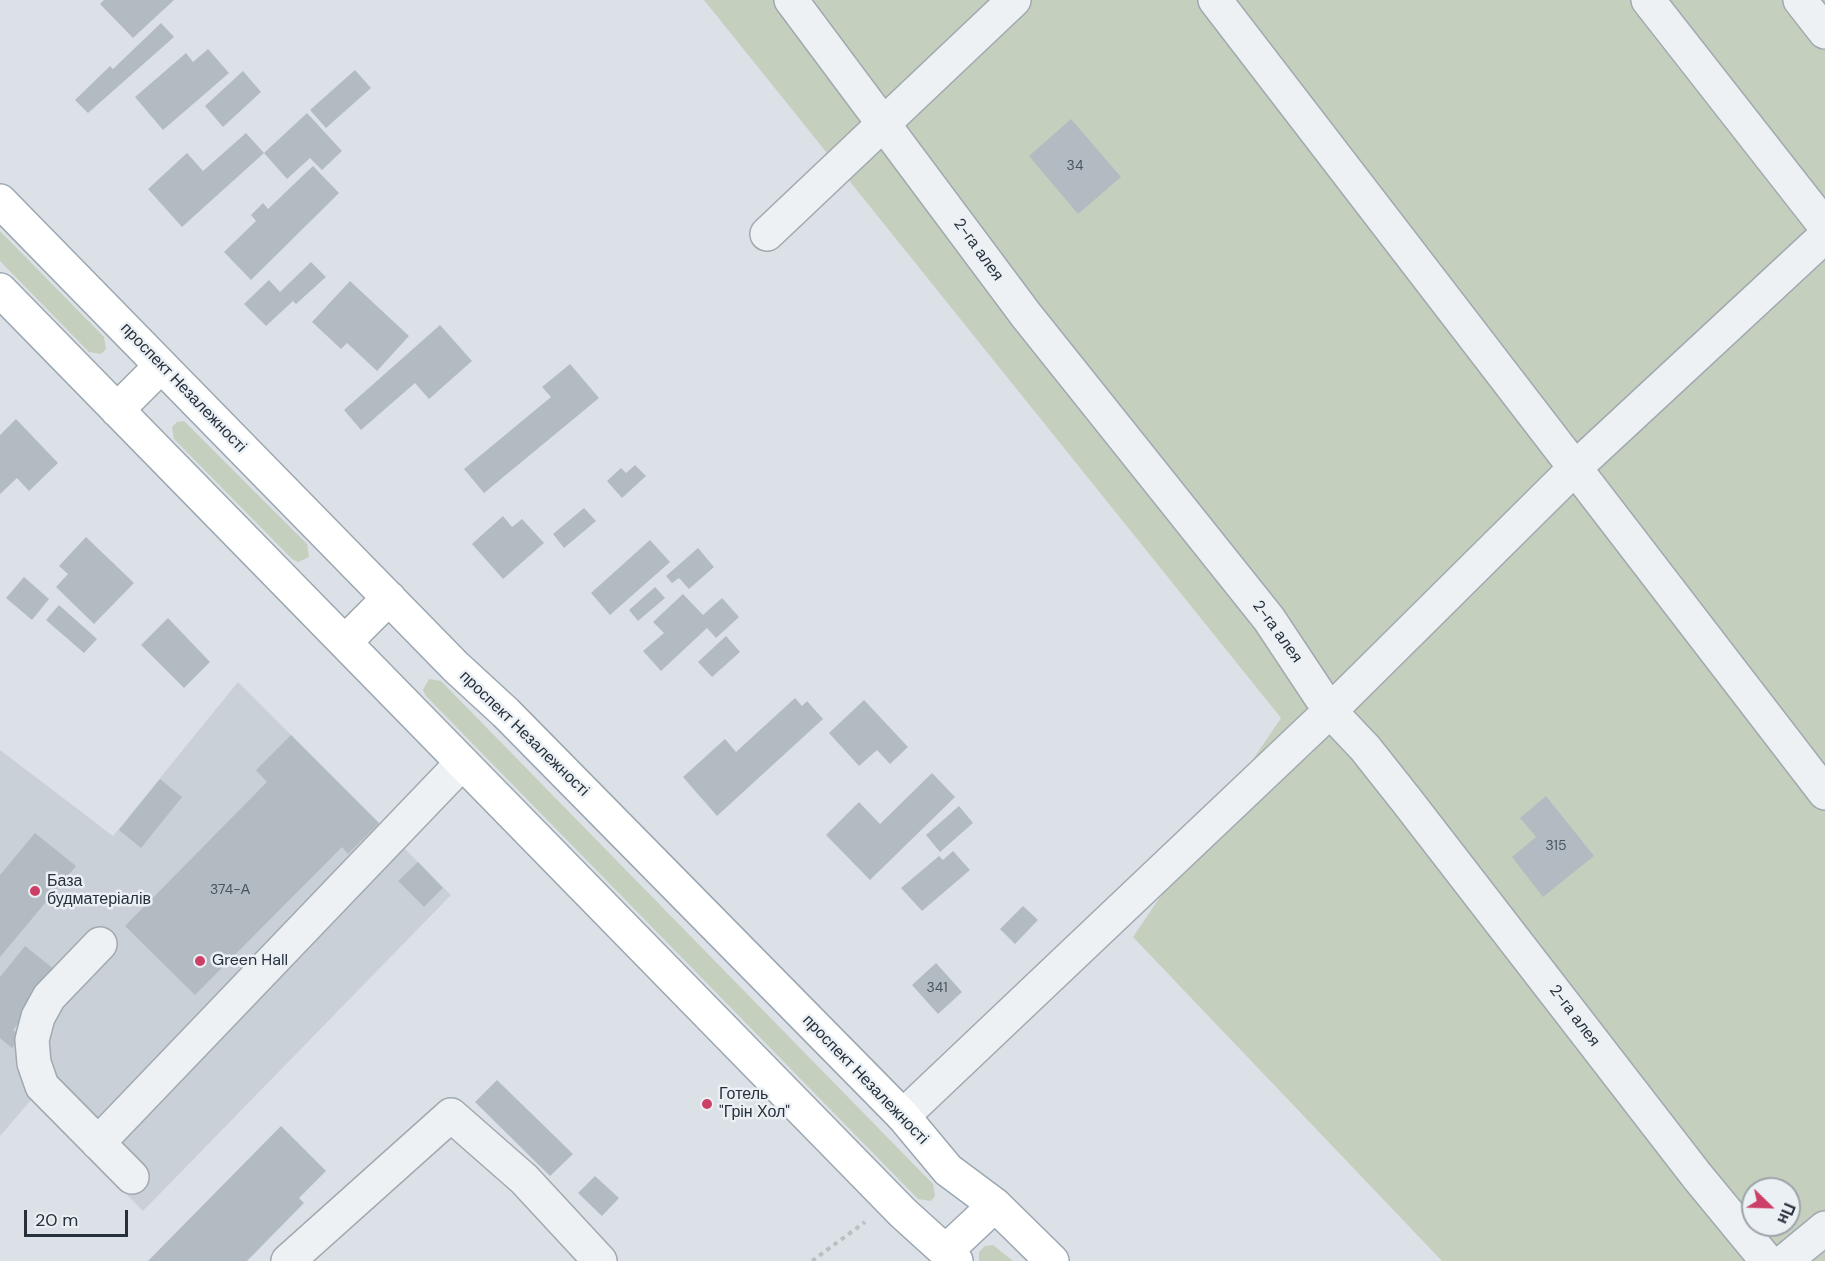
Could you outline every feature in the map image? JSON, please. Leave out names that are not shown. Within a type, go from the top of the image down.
[{"type":"main road","name":"проспект Незалежності","points":[[0,201],[389,598],[903,1116],[948,1170],[995,1205],[1052,1261]]},
{"type":"main road","points":[[0,290],[889,1199],[951,1256],[995,1205]]},
{"type":"main road","points":[[117,410],[161,366]]},
{"type":"main road","points":[[345,642],[389,598]]},
{"type":"street","name":"2-га алея","points":[[791,0],[886,124],[1026,315],[1269,619],[1330,711],[1365,748],[1697,1176],[1767,1261]]},
{"type":"street","points":[[767,234],[886,124],[1014,0]]},
{"type":"street","points":[[1215,0],[1825,793]]},
{"type":"street","points":[[1648,0],[1825,226]]},
{"type":"street","points":[[1800,0],[1825,32]]},
{"type":"street","points":[[903,1116],[1330,711],[1575,468],[1825,236]]},
{"type":"street","points":[[98,1143],[462,763]]},
{"type":"street","points":[[99,944],[49,997],[38,1017],[32,1040],[34,1064],[42,1086],[132,1178]]},
{"type":"street","points":[[288,1261],[451,1115],[524,1179],[600,1261]]},
{"type":"street","points":[[1785,1261],[1825,1228]]},
{"type":"path","points":[[812,1261],[859,1227],[889,1199]]},
{"type":"shaded area","name":"Green Hall","points":[[238,682],[451,895],[143,1211],[32,1099],[0,1136],[0,750],[113,836]]},
{"type":"green space","points":[[704,0],[1825,0],[1825,1261],[1442,1261],[1133,937],[1281,718]]},
{"type":"green space","points":[[0,231],[104,337],[106,349],[101,354],[89,352],[0,261]]},
{"type":"green space","points":[[184,421],[307,544],[309,557],[298,562],[292,559],[174,439],[172,427],[177,422]]},
{"type":"green space","points":[[429,679],[441,681],[933,1184],[935,1196],[931,1201],[918,1199],[426,696],[423,690]]},
{"type":"green space","points":[[993,1245],[1013,1261],[979,1261],[979,1252],[985,1246]]},
{"type":"building","points":[[104,0],[174,0],[133,38],[100,4]]},
{"type":"building","points":[[161,23],[174,37],[88,113],[75,100],[110,66],[113,69]]},
{"type":"building","points":[[208,49],[229,73],[163,130],[135,97],[186,53],[193,62]]},
{"type":"building","points":[[355,70],[371,88],[326,128],[310,110]]},
{"type":"building","points":[[243,71],[261,92],[223,127],[205,106]]},
{"type":"building","points":[[307,113],[342,151],[322,170],[310,158],[287,179],[264,153]]},
{"type":"building","points":[[1071,119],[1121,177],[1078,214],[1029,156]]},
{"type":"building","points":[[246,133],[264,153],[182,227],[148,189],[187,153],[203,171]]},
{"type":"building","points":[[313,166],[339,193],[251,280],[224,252],[256,221],[251,215],[263,203],[268,209]]},
{"type":"building","points":[[311,262],[326,277],[296,304],[293,301],[266,326],[244,304],[269,280],[280,292]]},
{"type":"building","points":[[350,281],[409,336],[377,371],[347,343],[341,349],[312,322]]},
{"type":"building","points":[[440,325],[472,361],[429,399],[415,383],[361,430],[344,410]]},
{"type":"building","points":[[570,364],[599,398],[484,493],[464,469],[551,397],[542,387]]},
{"type":"building","points":[[16,419],[58,463],[29,491],[17,478],[0,494],[0,435]]},
{"type":"building","points":[[635,465],[646,476],[622,498],[607,481],[621,468],[626,473]]},
{"type":"building","points":[[584,508],[596,521],[564,548],[553,534]]},
{"type":"building","points":[[503,516],[512,527],[522,519],[544,543],[503,579],[472,544]]},
{"type":"building","points":[[86,537],[134,583],[94,624],[56,587],[68,574],[59,566]]},
{"type":"building","points":[[650,540],[670,562],[610,615],[591,593]]},
{"type":"building","points":[[698,548],[714,567],[689,589],[679,578],[672,583],[666,576]]},
{"type":"building","points":[[24,577],[49,599],[32,620],[6,598]]},
{"type":"building","points":[[655,587],[665,598],[638,621],[629,610]]},
{"type":"building","points":[[683,594],[703,615],[722,598],[739,617],[716,638],[707,628],[661,671],[643,651],[664,633],[653,622]]},
{"type":"building","points":[[59,605],[97,639],[84,653],[46,620]]},
{"type":"building","points":[[168,618],[210,662],[184,688],[141,645]]},
{"type":"building","points":[[726,636],[740,652],[712,677],[698,662]]},
{"type":"building","points":[[795,698],[802,706],[807,701],[823,719],[717,816],[683,777],[725,739],[736,752]]},
{"type":"building","points":[[864,700],[908,747],[890,764],[877,750],[859,766],[829,733]]},
{"type":"building","points":[[291,735],[379,823],[348,854],[342,847],[195,995],[125,926],[267,782],[256,770]]},
{"type":"building","points":[[932,773],[955,797],[870,880],[826,835],[859,802],[880,824]]},
{"type":"building","points":[[160,779],[182,797],[141,848],[119,830]]},
{"type":"building","points":[[1546,796],[1594,856],[1543,897],[1512,857],[1536,837],[1520,818]]},
{"type":"building","points":[[959,806],[973,823],[940,852],[926,835]]},
{"type":"building","points":[[35,833],[76,866],[0,957],[0,875]]},
{"type":"building","points":[[953,851],[970,870],[922,911],[901,888],[939,856],[943,860]]},
{"type":"building","points":[[418,862],[443,888],[424,907],[398,881]]},
{"type":"building","points":[[1023,906],[1038,920],[1015,944],[1000,929]]},
{"type":"building","points":[[25,946],[59,973],[13,1030],[21,1036],[12,1048],[0,1038],[0,977]]},
{"type":"building","points":[[936,963],[962,992],[938,1014],[912,985]]},
{"type":"building","points":[[497,1080],[573,1154],[550,1176],[475,1102]]},
{"type":"building","points":[[281,1126],[326,1171],[299,1198],[304,1203],[247,1261],[148,1261]]},
{"type":"building","points":[[595,1176],[619,1198],[602,1216],[578,1193]]},
{"type":"place","name":"База будматеріалів","points":[[35,891]]},
{"type":"place","name":"Green Hall","points":[[200,961]]},
{"type":"place","name":"Готель \"Грін Хол\"","points":[[707,1104]]}]
